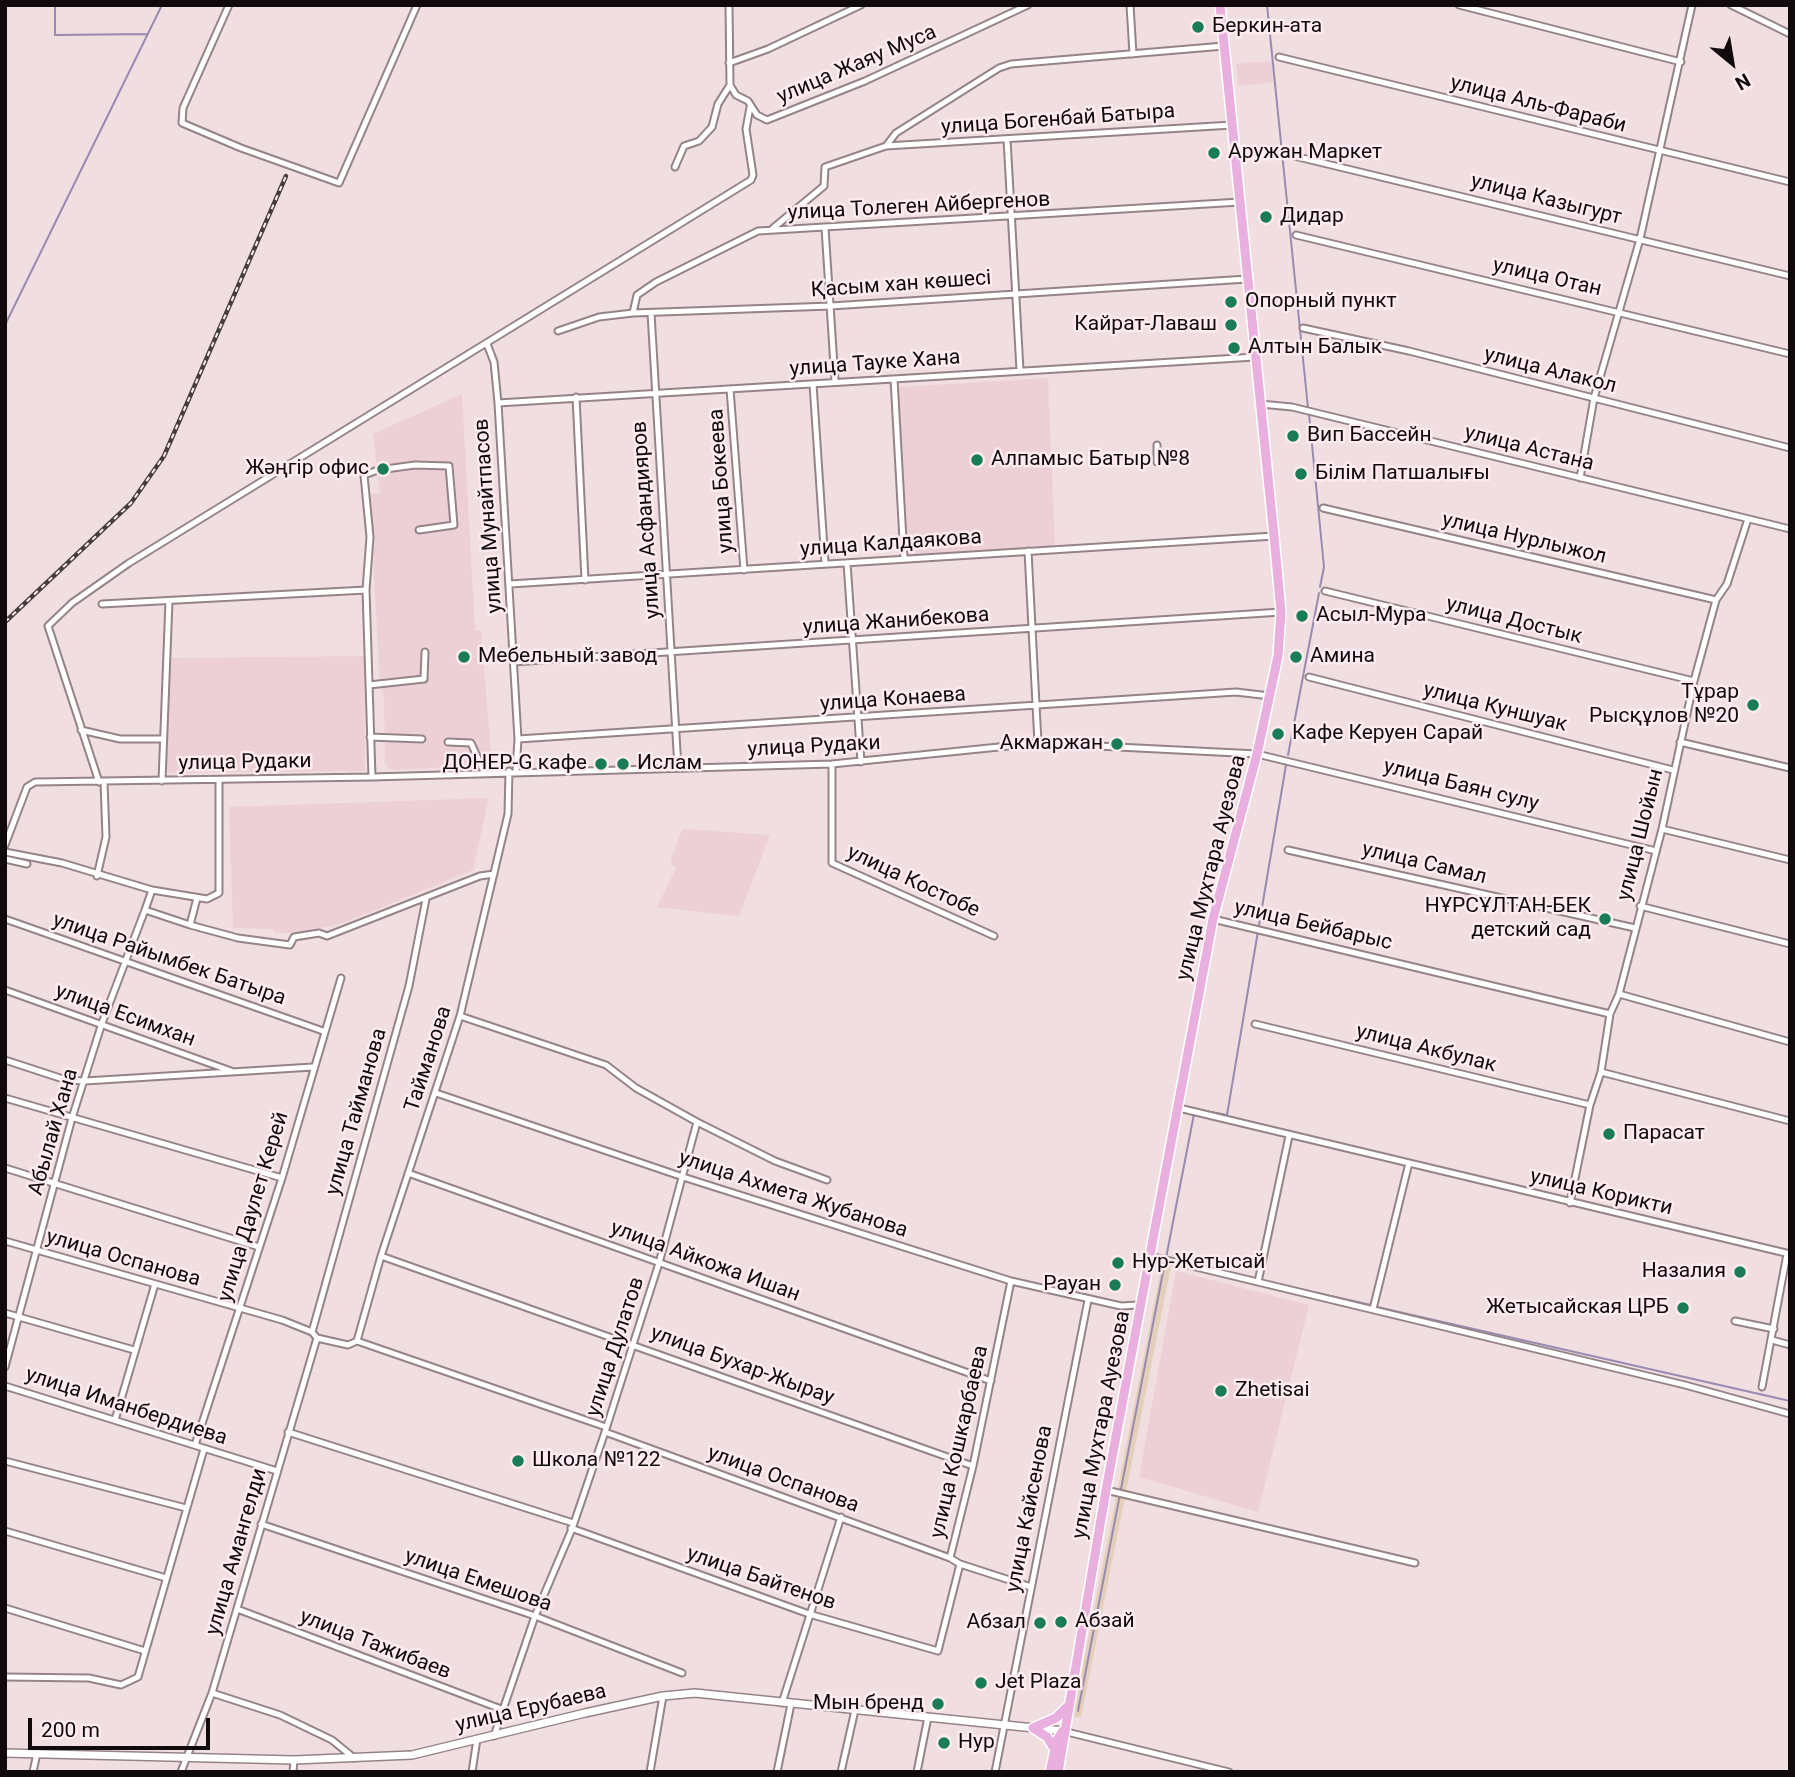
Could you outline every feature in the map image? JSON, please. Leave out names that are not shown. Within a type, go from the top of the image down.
[{"type":"main road","name":"улица Мухтара Ауезова","points":[[1058,1772],[1106,1490],[1144,1299],[1213,919],[1258,754],[1278,656],[1281,612],[1220,5]]},
{"type":"main road","points":[[1033,1728],[1056,1718],[1068,1705]]},
{"type":"main road","points":[[1033,1728],[1047,1737],[1055,1750]]},
{"type":"main road","name":"улица Мухтара Ауезова","points":[[1051,1772],[1055,1750],[1063,1731]]},
{"type":"street","points":[[229,5],[183,108],[182,122],[241,148],[339,183],[417,5]]},
{"type":"street","points":[[675,167],[684,146],[699,141],[712,127],[718,104],[730,85],[729,5]]},
{"type":"street","points":[[729,63],[768,49],[861,5]]},
{"type":"street","name":"улица Жаяу Муса","points":[[730,85],[762,119],[782,116],[1028,5]]},
{"type":"street","points":[[1130,5],[1133,54]]},
{"type":"street","points":[[1459,5],[1681,62]]},
{"type":"street","points":[[1580,478],[1594,398],[1640,239],[1692,5]]},
{"type":"street","points":[[1731,5],[1790,34]]},
{"type":"street","points":[[772,229],[824,186],[825,167],[886,146],[896,133],[999,68],[1011,64],[1224,46]]},
{"type":"street","name":"улица Аль-Фараби","points":[[1279,57],[1790,182]]},
{"type":"street","points":[[97,876],[106,837],[102,782],[81,730],[48,626],[72,603],[129,563],[751,180],[753,175],[746,129],[751,107]]},
{"type":"street","name":"улица Богенбай Батыра","points":[[886,146],[1233,125]]},
{"type":"street","points":[[1007,139],[1020,370]]},
{"type":"street","name":"улица Казыгурт","points":[[1294,156],[1790,276]]},
{"type":"street","name":"улица Толеген Айбергенов","points":[[633,313],[637,295],[656,282],[750,233],[772,229],[1010,218],[1240,202]]},
{"type":"street","points":[[825,228],[835,381]]},
{"type":"street","name":"улица Отан","points":[[1296,235],[1790,354]]},
{"type":"street","name":"Қасым хан көшесі","points":[[558,331],[599,317],[633,313],[831,306],[1249,279]]},
{"type":"street","name":"улица Асфандияров","points":[[651,313],[678,768]]},
{"type":"street","name":"улица Алакол","points":[[1303,328],[1790,448]]},
{"type":"street","name":"улица Мунайтпасов","points":[[487,344],[494,362],[498,403],[510,584],[518,739],[512,771]]},
{"type":"street","name":"улица Тауке Хана","points":[[498,403],[1255,357]]},
{"type":"street","points":[[894,379],[904,558]]},
{"type":"street","points":[[813,384],[825,563]]},
{"type":"street","name":"улица Бокеева","points":[[730,389],[744,570]]},
{"type":"street","points":[[576,397],[585,580]]},
{"type":"street","name":"улица Астана","points":[[1260,404],[1308,411],[1790,529]]},
{"type":"street","points":[[1157,445],[1157,462]]},
{"type":"street","points":[[372,777],[366,590],[370,537],[362,479],[367,472],[415,466],[450,466],[453,525],[419,530]]},
{"type":"street","name":"улица Нурлыжол","points":[[1324,508],[1716,600]]},
{"type":"street","name":"улица Шойын","points":[[1570,1203],[1590,1105],[1601,1072],[1610,1014],[1619,994],[1656,850],[1694,681],[1716,600],[1727,584],[1748,519]]},
{"type":"street","name":"улица Калдаякова","points":[[510,584],[1274,536]]},
{"type":"street","points":[[1028,551],[1038,743]]},
{"type":"street","points":[[847,563],[861,762]]},
{"type":"street","points":[[102,604],[366,590]]},
{"type":"street","name":"улица Достык","points":[[1325,591],[1694,681]]},
{"type":"street","name":"улица Рудаки","points":[[162,781],[165,628],[169,601]]},
{"type":"street","name":"улица Жанибекова","points":[[513,662],[1281,612]]},
{"type":"street","points":[[369,685],[421,681],[425,676],[425,652]]},
{"type":"street","name":"улица Куншуак","points":[[1309,677],[1673,770]]},
{"type":"street","name":"улица Конаева","points":[[518,739],[858,719],[1236,692],[1270,695]]},
{"type":"street","points":[[81,730],[120,739],[163,739]]},
{"type":"street","points":[[370,737],[422,739]]},
{"type":"street","points":[[448,742],[471,743],[484,772]]},
{"type":"street","points":[[1680,742],[1790,768]]},
{"type":"street","name":"улица Рудаки","points":[[5,845],[30,783],[372,777],[832,764],[1038,743],[1258,754]]},
{"type":"street","name":"улица Баян сулу","points":[[1258,754],[1656,850]]},
{"type":"street","name":"улица Костобе","points":[[832,764],[832,863],[994,936]]},
{"type":"street","name":"Тайманова","points":[[357,1341],[381,1256],[460,1016],[508,814],[512,771]]},
{"type":"street","points":[[5,852],[62,863],[97,876],[152,890],[213,898],[220,888],[219,780]]},
{"type":"street","points":[[1661,828],[1790,860]]},
{"type":"street","name":"улица Самал","points":[[1288,850],[1635,928]]},
{"type":"street","points":[[5,859],[27,864]]},
{"type":"street","points":[[145,910],[238,938],[290,944],[294,937],[319,933],[327,936],[480,876],[494,874]]},
{"type":"street","name":"Абылай Хана","points":[[5,1367],[72,1118],[102,1023],[152,890]]},
{"type":"street","points":[[190,925],[197,898]]},
{"type":"street","name":"улица Тайманова","points":[[314,1335],[409,986],[426,899]]},
{"type":"street","points":[[1640,906],[1790,944]]},
{"type":"street","name":"улица Райымбек Батыра","points":[[5,919],[323,1031]]},
{"type":"street","name":"улица Бейбарыс","points":[[1213,919],[1610,1014]]},
{"type":"street","name":"улица Даулет Керей","points":[[195,1446],[282,1178],[323,1031],[341,978]]},
{"type":"street","name":"улица Есимхан","points":[[5,990],[234,1072]]},
{"type":"street","points":[[1619,994],[1790,1042]]},
{"type":"street","points":[[460,1016],[606,1065],[636,1088],[697,1122],[775,1161],[827,1180]]},
{"type":"street","name":"улица Акбулак","points":[[1255,1024],[1590,1105]]},
{"type":"street","points":[[5,1060],[66,1080],[85,1081],[313,1067]]},
{"type":"street","points":[[1601,1072],[1790,1121]]},
{"type":"street","name":"улица Ахмета Жубанова","points":[[436,1093],[683,1177],[1011,1281],[1121,1306],[1137,1305],[1144,1299]]},
{"type":"street","points":[[5,1098],[282,1178]]},
{"type":"street","name":"улица Корикти","points":[[1179,1108],[1788,1254],[1762,1387]]},
{"type":"street","name":"улица Дулатов","points":[[494,1736],[534,1616],[572,1527],[660,1263],[697,1122]]},
{"type":"street","points":[[1258,1280],[1289,1136]]},
{"type":"street","points":[[1373,1309],[1409,1163]]},
{"type":"street","points":[[5,1168],[259,1247]]},
{"type":"street","name":"улица Айкожа Ишан","points":[[408,1173],[991,1381]]},
{"type":"street","name":"улица Оспанова","points":[[5,1241],[282,1320],[314,1335],[348,1345],[357,1341],[605,1429],[950,1558]]},
{"type":"street","name":"улица Бухар-Жырау","points":[[381,1256],[633,1343],[973,1466]]},
{"type":"street","points":[[1150,1256],[1685,1385],[1790,1414]]},
{"type":"street","name":"улица Кошкарбаева","points":[[940,1647],[960,1564],[950,1558],[973,1466],[1011,1281]]},
{"type":"street","points":[[115,1420],[155,1284]]},
{"type":"street","name":"улица Кайсенова","points":[[996,1772],[1088,1300]]},
{"type":"street","points":[[5,1313],[134,1350]]},
{"type":"street","points":[[1735,1321],[1774,1329]]},
{"type":"street","name":"улица Амангелди","points":[[181,1772],[189,1758],[212,1693],[314,1335]]},
{"type":"street","points":[[1772,1340],[1790,1345]]},
{"type":"street","name":"улица Иманбердиева","points":[[5,1386],[277,1471]]},
{"type":"street","name":"улица Байтенов","points":[[288,1432],[572,1527],[809,1614],[935,1652],[940,1647]]},
{"type":"street","points":[[5,1677],[89,1678],[121,1685],[138,1677],[204,1449]]},
{"type":"street","points":[[5,1461],[186,1508]]},
{"type":"street","points":[[1106,1490],[1415,1563]]},
{"type":"street","points":[[777,1772],[786,1704],[809,1614],[841,1517]]},
{"type":"street","name":"улица Емешова","points":[[261,1524],[534,1616],[682,1673]]},
{"type":"street","points":[[5,1531],[166,1578]]},
{"type":"street","points":[[960,1564],[1031,1587]]},
{"type":"street","points":[[5,1608],[145,1651]]},
{"type":"street","name":"улица Тажибаев","points":[[237,1609],[501,1709]]},
{"type":"street","points":[[212,1693],[279,1715],[332,1741],[356,1760]]},
{"type":"street","name":"улица Ерубаева","points":[[5,1753],[356,1760],[412,1755],[663,1696],[695,1693],[1063,1731]]},
{"type":"street","points":[[650,1772],[663,1696]]},
{"type":"street","points":[[841,1772],[855,1710]]},
{"type":"street","points":[[917,1772],[928,1717]]},
{"type":"street","points":[[1063,1731],[1229,1772]]},
{"type":"street","points":[[472,1772],[477,1739]]},
{"type":"street","points":[[33,1772],[37,1753]]},
{"type":"street","points":[[293,1772],[294,1760]]},
{"type":"shaded area","points":[[1272,61],[1274,82],[1238,86],[1236,64]]},
{"type":"shaded area","name":"Алпамыс Батыр №8","points":[[1048,378],[1055,547],[907,555],[898,387]]},
{"type":"shaded area","points":[[462,394],[475,630],[481,631],[492,765],[391,770],[385,764],[384,696],[380,683],[374,579],[371,494],[380,493],[373,434]]},
{"type":"shaded area","points":[[364,656],[365,771],[166,773],[168,658]]},
{"type":"shaded area","points":[[489,798],[473,870],[344,923],[294,933],[276,933],[273,929],[233,928],[229,807]]},
{"type":"shaded area","points":[[682,829],[770,835],[739,916],[657,907],[676,868],[670,862]]},
{"type":"shaded area","points":[[1162,1264],[1171,1266],[1081,1718],[1073,1716]]},
{"type":"shaded area","name":"Zhetisai","points":[[1176,1271],[1309,1305],[1258,1512],[1139,1477]]},
{"type":"waterway","points":[[55,5],[55,35],[148,34]]},
{"type":"waterway","points":[[5,325],[162,5]]},
{"type":"waterway","points":[[1267,5],[1308,408]]},
{"type":"waterway","points":[[1309,414],[1324,567],[1320,587]]},
{"type":"waterway","points":[[1288,755],[1319,593]]},
{"type":"waterway","points":[[1166,1258],[1195,1109],[1227,1115],[1286,765]]},
{"type":"waterway","points":[[1078,1711],[1165,1262]]},
{"type":"waterway","points":[[1260,1280],[1371,1305]]},
{"type":"waterway","points":[[1377,1307],[1790,1401]]},
{"type":"railway","points":[[5,622],[131,503],[164,456],[286,176]]},
{"type":"place","name":"Беркин-ата","points":[[1198,27]]},
{"type":"place","name":"Аружан Маркет","points":[[1214,153]]},
{"type":"place","name":"Дидар","points":[[1266,217]]},
{"type":"place","name":"Опорный пункт","points":[[1231,302]]},
{"type":"place","name":"Кайрат-Лаваш","points":[[1231,325]]},
{"type":"place","name":"Алтын Балык","points":[[1234,348]]},
{"type":"place","name":"Вип Бассейн","points":[[1293,436]]},
{"type":"place","name":"Алпамыс Батыр №8","points":[[977,460]]},
{"type":"place","name":"Жәңгір офис","points":[[383,469]]},
{"type":"place","name":"Білім Патшалығы","points":[[1301,474]]},
{"type":"place","name":"Асыл-Мура","points":[[1302,616]]},
{"type":"place","name":"Мебельный завод","points":[[464,657]]},
{"type":"place","name":"Амина","points":[[1296,657]]},
{"type":"place","name":"Тұрар Рысқұлов №20","points":[[1753,705]]},
{"type":"place","name":"Кафе Керуен Сарай","points":[[1278,734]]},
{"type":"place","name":"Акмаржан","points":[[1117,744]]},
{"type":"place","name":"ДОНЕР-G кафе","points":[[601,764]]},
{"type":"place","name":"Ислам","points":[[623,764]]},
{"type":"place","name":"НҰРСҰЛТАН-БЕК детский сад","points":[[1605,919]]},
{"type":"place","name":"Парасат","points":[[1609,1134]]},
{"type":"place","name":"Нур-Жетысай","points":[[1118,1263]]},
{"type":"place","name":"Назалия","points":[[1740,1272]]},
{"type":"place","name":"Рауан","points":[[1115,1285]]},
{"type":"place","name":"Жетысайская ЦРБ","points":[[1683,1308]]},
{"type":"place","name":"Zhetisai","points":[[1221,1391]]},
{"type":"place","name":"Школа №122","points":[[518,1461]]},
{"type":"place","name":"Абзай","points":[[1061,1622]]},
{"type":"place","name":"Абзал","points":[[1040,1623]]},
{"type":"place","name":"Jet Plaza","points":[[981,1683]]},
{"type":"place","name":"Мын бренд","points":[[938,1704]]},
{"type":"place","name":"Нур","points":[[944,1743]]}]
